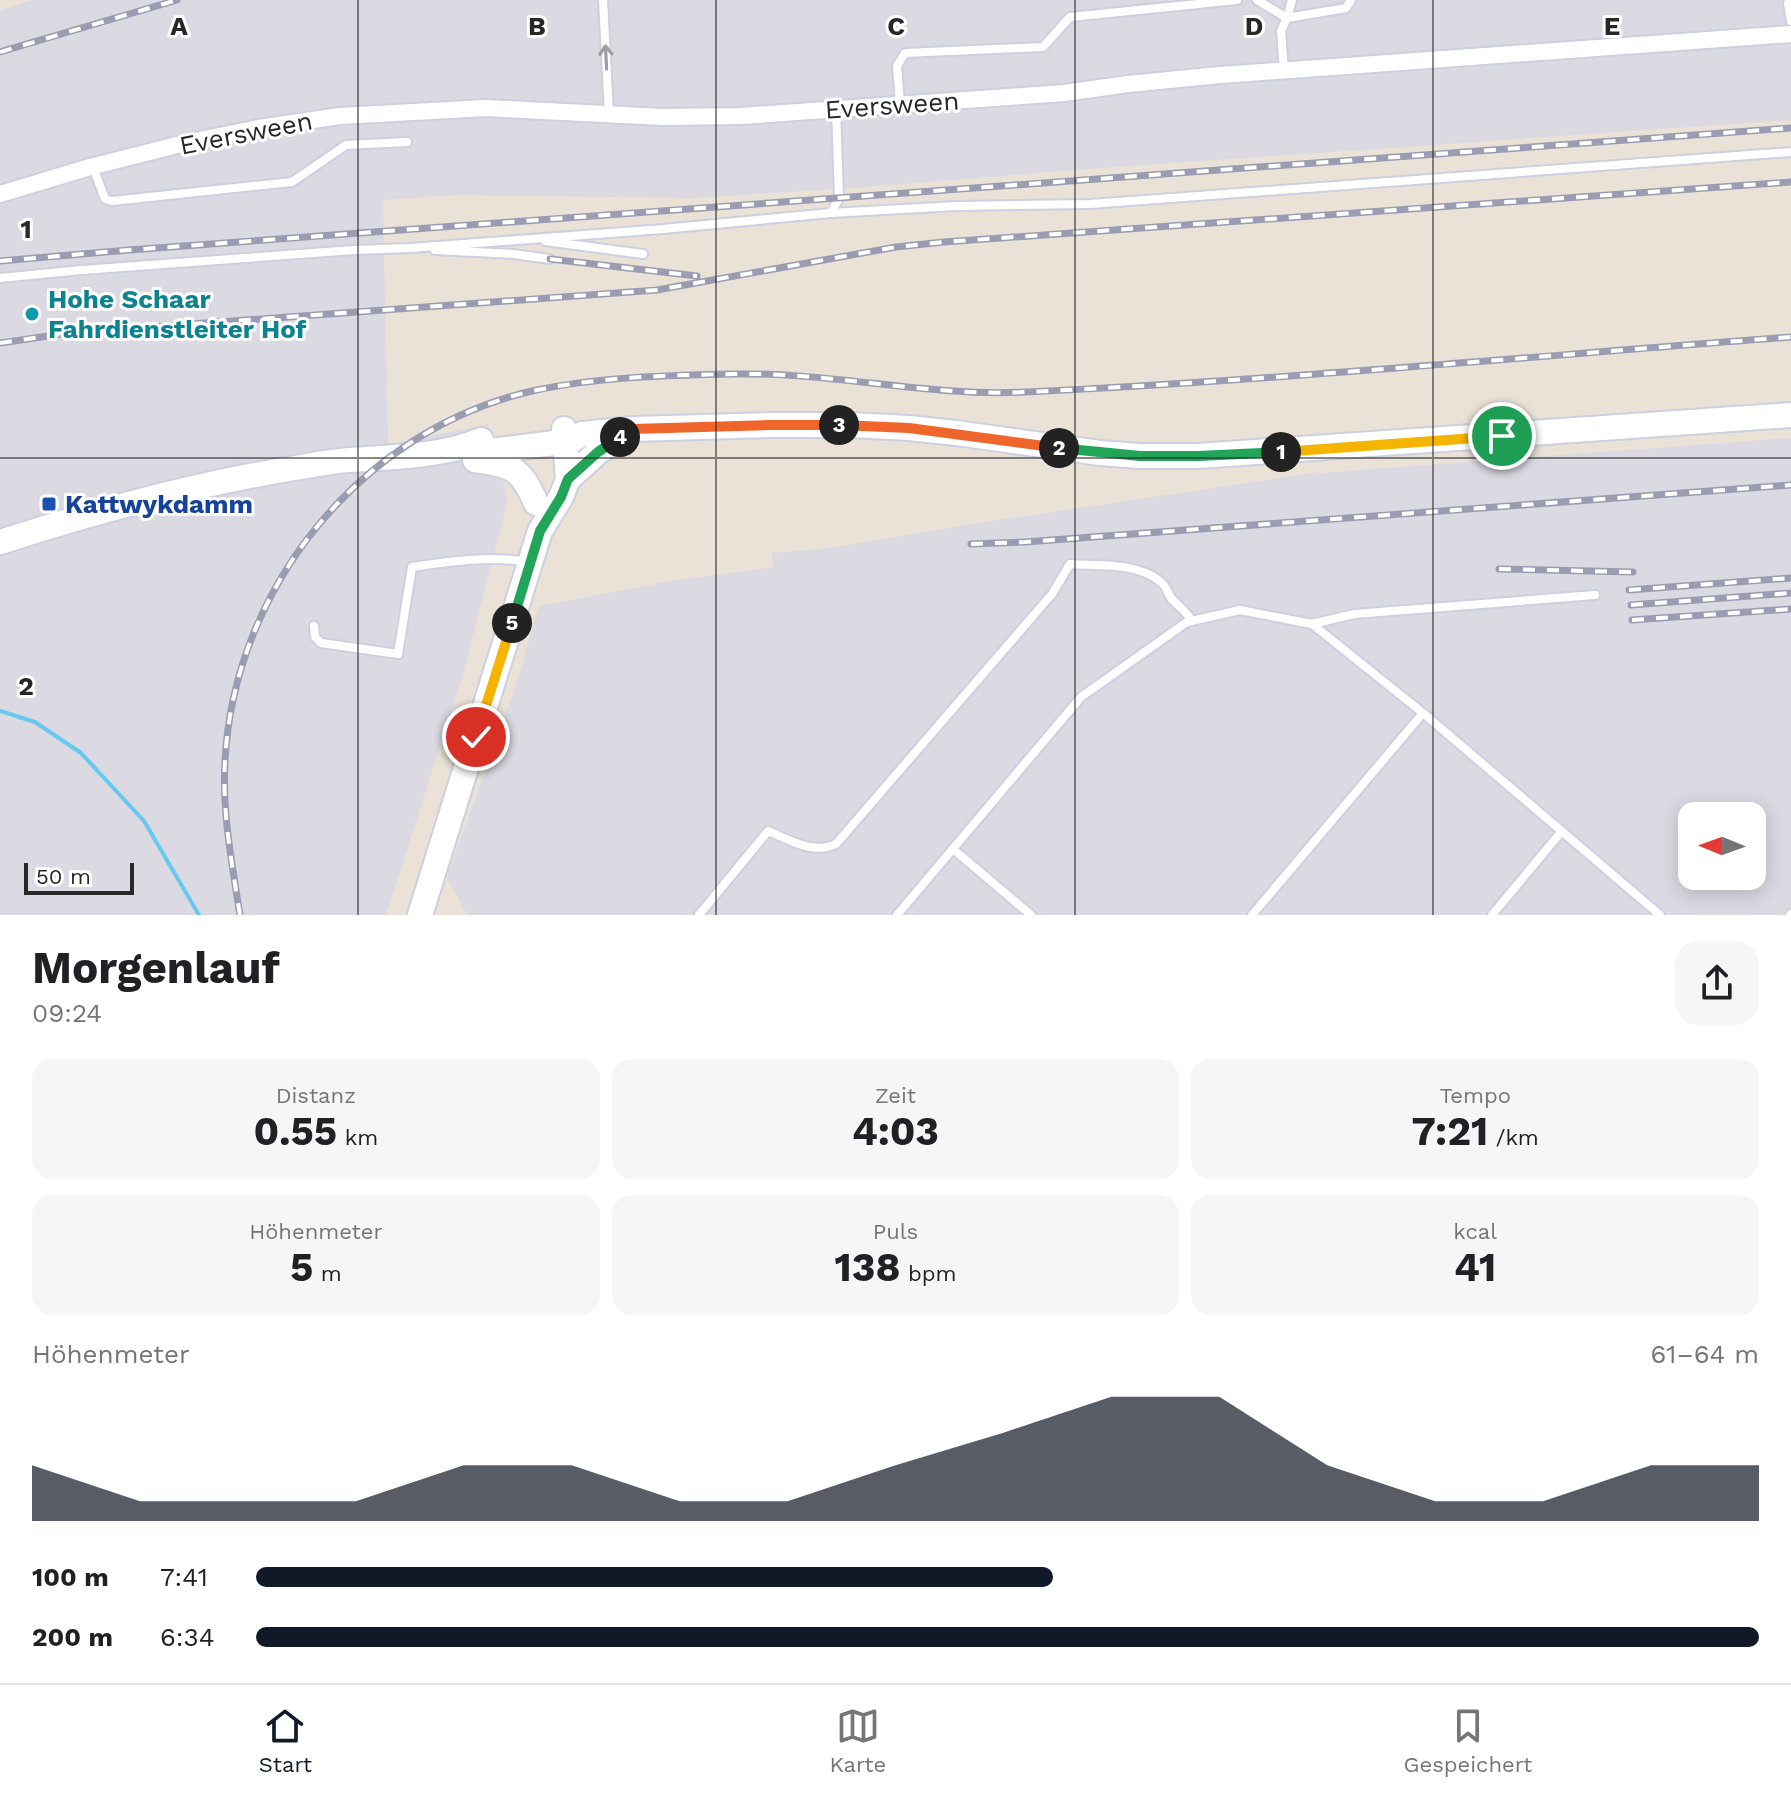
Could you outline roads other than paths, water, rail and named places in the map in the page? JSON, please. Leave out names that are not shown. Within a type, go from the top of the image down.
[{"type":"main road","points":[[0,542],[78,517],[198,486],[332,462],[425,454],[466,446],[488,437],[559,436],[632,429],[865,425],[956,433],[1100,453],[1198,456],[1791,415]]},
{"type":"main road","points":[[568,479],[598,452],[632,429]]},
{"type":"main road","points":[[420,915],[540,531],[568,479],[569,472],[559,436]]},
{"type":"main road","points":[[536,503],[559,436]]},
{"type":"main road","points":[[425,454],[494,462],[511,468],[526,481],[536,503],[540,531]]},
{"type":"street","name":"Eversween","points":[[0,194],[185,143],[340,116],[486,108],[706,117],[1064,93],[1128,84],[1791,34]]},
{"type":"lane","points":[[603,0],[609,114]]},
{"type":"lane","points":[[900,104],[897,66],[905,53],[1043,47],[1070,17],[1237,0]]},
{"type":"lane","points":[[1257,0],[1287,18],[1346,8],[1351,0]]},
{"type":"lane","points":[[1284,72],[1281,31],[1292,0]]},
{"type":"lane","points":[[1790,0],[1791,21]]},
{"type":"lane","points":[[831,213],[839,198],[836,109]]},
{"type":"lane","points":[[93,166],[105,199],[112,201],[292,182],[346,145],[407,142]]},
{"type":"lane","points":[[0,278],[143,265],[663,229],[831,213],[956,206],[1090,204],[1791,152]]},
{"type":"lane","points":[[526,238],[643,254]]},
{"type":"lane","points":[[410,248],[550,259]]},
{"type":"lane","points":[[314,626],[315,637],[321,643],[398,654],[412,567],[487,560],[530,563]]},
{"type":"lane","points":[[699,915],[768,831],[817,849],[836,844],[1052,594],[1070,564],[1141,571],[1162,583],[1192,621]]},
{"type":"lane","points":[[897,915],[1081,697],[1187,622],[1240,610],[1312,624],[1354,614],[1595,595]]},
{"type":"lane","points":[[1312,624],[1423,713],[1660,915]]},
{"type":"lane","points":[[1252,915],[1423,713]]},
{"type":"lane","points":[[1492,915],[1562,831]]},
{"type":"lane","points":[[953,849],[1031,915]]},
{"type":"waterway","points":[[0,711],[35,722],[81,753],[144,821],[199,915]]},
{"type":"railway","points":[[0,52],[177,0]]},
{"type":"railway","points":[[0,261],[1791,128]]},
{"type":"railway","points":[[0,343],[69,333],[657,290],[896,247],[944,242],[1791,182]]},
{"type":"railway","points":[[550,259],[697,276]]},
{"type":"railway","points":[[240,915],[226,819],[224,780],[234,697],[253,635],[281,578],[318,525],[363,479],[414,441],[470,411],[556,386],[659,376],[772,374],[953,391],[1026,392],[1313,374],[1791,337]]},
{"type":"railway","points":[[971,544],[1791,485]]},
{"type":"railway","points":[[1499,569],[1633,572]]},
{"type":"railway","points":[[1629,590],[1791,578]]},
{"type":"railway","points":[[1631,605],[1791,593]]},
{"type":"railway","points":[[1632,620],[1791,609]]},
{"type":"place","name":"Hohe Schaar Fahrdienstleiter Hof","points":[[32,314]]},
{"type":"place","name":"Kattwykdamm","points":[[49,504]]}]
